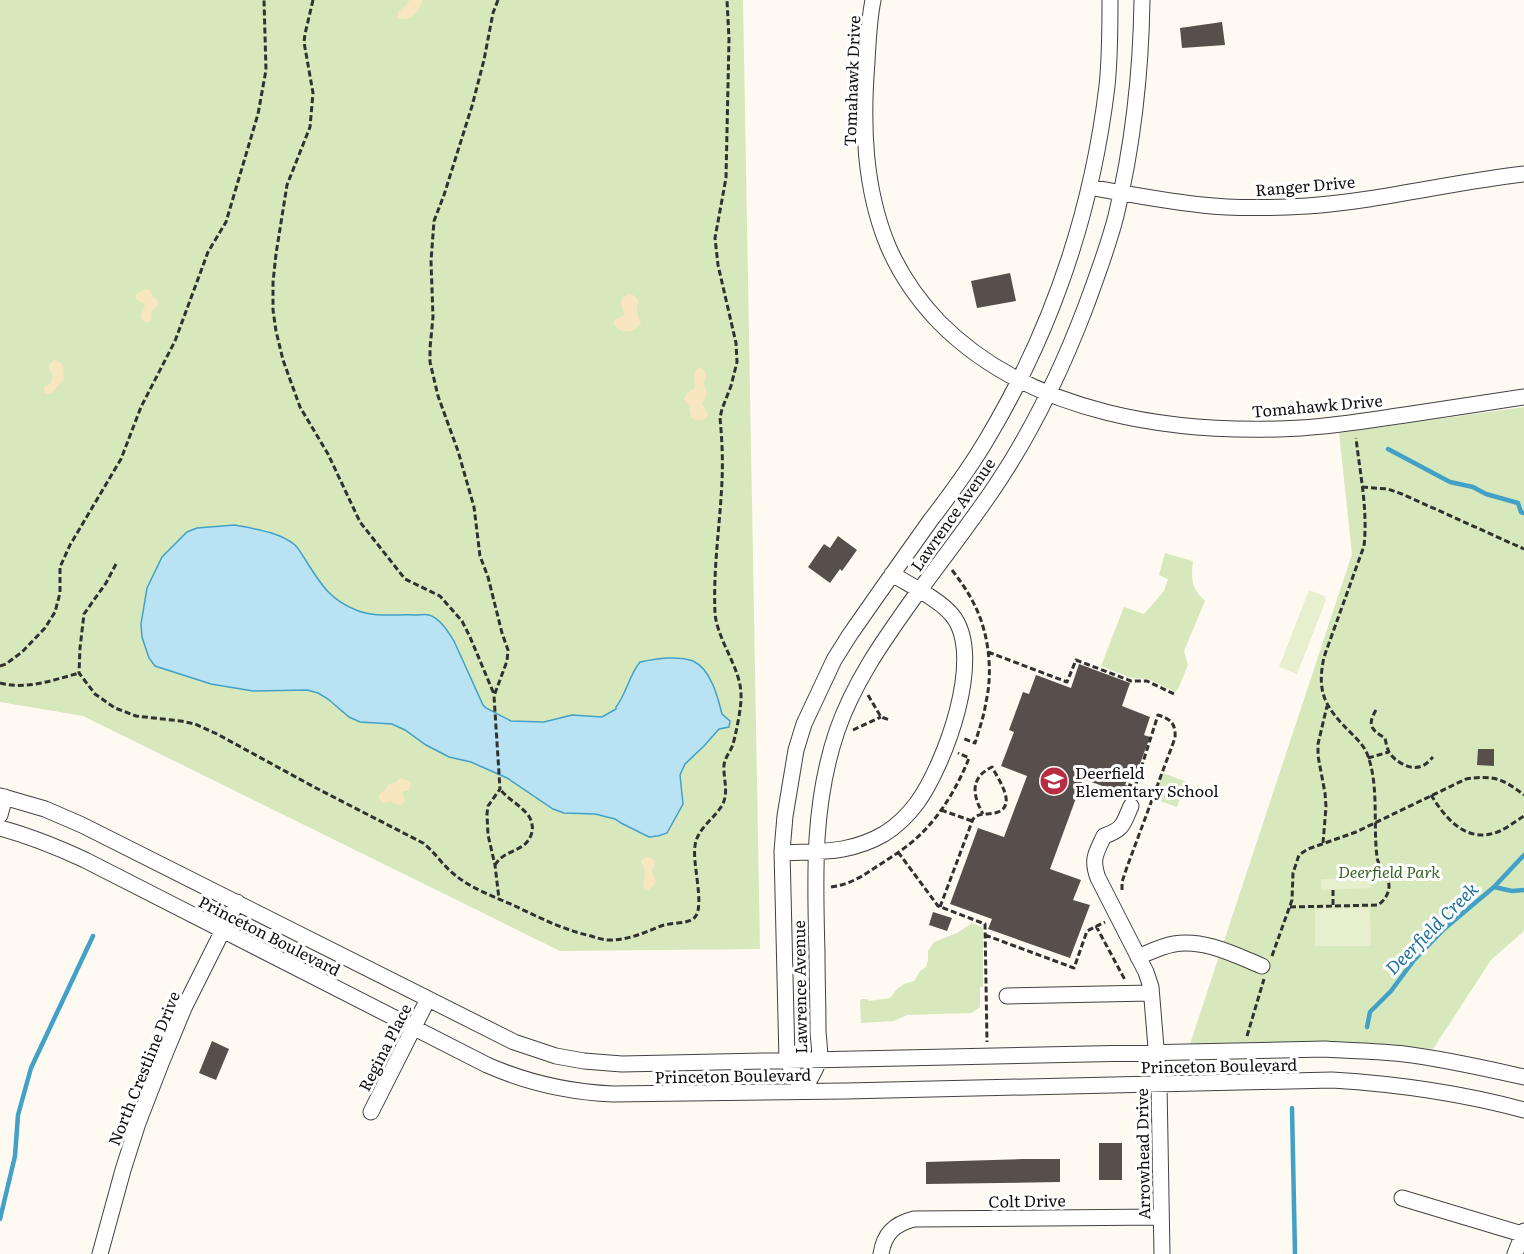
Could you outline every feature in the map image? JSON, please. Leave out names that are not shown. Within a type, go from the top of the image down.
[{"type":"street","name":"Tomahawk Drive","points":[[873,0],[866,76],[865,149],[878,218],[901,272],[916,296],[931,314],[969,349],[991,365],[1048,395],[1088,408],[1163,423],[1245,429],[1302,428],[1342,424],[1524,397]]},
{"type":"street","name":"Lawrence Avenue","points":[[804,1091],[787,1060],[782,853],[784,816],[796,750],[804,724],[844,644],[987,440],[1042,332],[1077,238],[1089,187],[1107,84],[1110,0]]},
{"type":"street","name":"Lawrence Avenue","points":[[804,1091],[819,1059],[816,852],[820,796],[827,762],[849,701],[883,640],[991,493],[1024,439],[1060,371],[1102,264],[1116,217],[1135,111],[1142,42],[1142,0]]},
{"type":"street","name":"Ranger Drive","points":[[1089,187],[1172,202],[1204,205],[1241,208],[1308,206],[1524,174]]},
{"type":"street","points":[[782,853],[838,851],[883,834],[901,822],[917,803],[936,771],[958,707],[963,685],[965,663],[961,629],[952,615],[938,603],[892,574]]},
{"type":"street","points":[[0,815],[3,797]]},
{"type":"street","name":"Princeton Boulevard","points":[[3,797],[45,809],[82,825],[514,1042],[556,1056],[622,1064],[1325,1049],[1402,1054],[1477,1066],[1524,1077]]},
{"type":"street","name":"Arrowhead Drive","points":[[1126,801],[1123,826],[1104,836],[1094,864],[1098,878],[1146,972],[1151,993],[1159,1084],[1162,1254]]},
{"type":"street","name":"Princeton Boulevard","points":[[0,828],[31,837],[74,855],[487,1065],[533,1083],[562,1089],[613,1095],[1332,1080],[1450,1092],[1524,1110]]},
{"type":"street","name":"North Crestline Drive","points":[[100,1254],[142,1112],[184,1008],[237,902]]},
{"type":"street","points":[[1138,957],[1172,944],[1186,942],[1205,945],[1267,964]]},
{"type":"street","points":[[1007,996],[1151,993]]},
{"type":"street","name":"Regina Place","points":[[371,1112],[428,999]]},
{"type":"street","points":[[1402,1198],[1523,1232],[1515,1254]]},
{"type":"street","name":"Colt Drive","points":[[881,1254],[884,1241],[896,1226],[914,1219],[1161,1217]]},
{"type":"path","points":[[0,666],[22,652],[45,628],[55,612],[60,593],[60,567],[70,545],[121,459],[141,407],[174,341],[208,252],[226,222],[258,114],[266,70],[264,0]]},
{"type":"path","points":[[313,0],[304,42],[313,93],[310,127],[286,185],[273,282],[276,331],[283,360],[300,406],[328,454],[360,522],[405,579],[440,596],[462,621],[470,637],[494,698],[500,789],[531,819],[533,829],[526,845],[503,856],[495,865]]},
{"type":"path","points":[[494,698],[507,661],[507,642],[502,633],[488,577],[480,556],[474,507],[458,451],[438,396],[430,362],[430,348],[433,317],[431,261],[434,221],[472,106],[498,0]]},
{"type":"path","points":[[116,564],[84,614],[79,673],[95,694],[115,708],[136,716],[181,721],[217,734],[423,843],[453,874],[464,881],[570,931],[606,940],[624,939],[663,925],[690,921],[697,915],[699,895],[694,858],[695,844],[698,835],[722,806],[724,800],[724,766],[733,744],[741,695],[739,681],[715,616],[715,580],[722,480],[720,418],[737,362],[736,343],[718,265],[715,238],[726,178],[729,39],[727,0]]},
{"type":"path","points":[[1290,907],[1378,906],[1387,895],[1389,887],[1388,880],[1377,860],[1376,822],[1368,758],[1363,747],[1330,711],[1324,697],[1321,671],[1364,546],[1366,512],[1356,438]]},
{"type":"path","points":[[1362,487],[1388,489],[1402,494],[1524,549]]},
{"type":"path","points":[[988,652],[1067,682],[1076,660],[1131,681],[1147,681],[1174,693]]},
{"type":"path","points":[[0,683],[33,685],[79,673]]},
{"type":"path","points":[[868,693],[881,717]]},
{"type":"path","points":[[1323,843],[1326,807],[1318,744],[1327,705]]},
{"type":"path","points":[[1376,710],[1371,717],[1371,727],[1374,732],[1385,738],[1389,752],[1394,759],[1408,766],[1421,767],[1433,757]]},
{"type":"path","points":[[1121,896],[1122,882],[1175,738],[1174,726],[1166,717],[1158,715],[1135,787],[1127,784],[1126,801]]},
{"type":"path","points":[[852,730],[881,717],[890,720]]},
{"type":"path","points":[[1368,758],[1389,752]]},
{"type":"path","points":[[940,907],[972,821],[977,815],[997,813],[1002,810],[1007,798],[992,767],[981,775],[974,792],[983,814]]},
{"type":"path","points":[[1247,1038],[1267,964],[1292,900],[1293,873],[1299,855],[1308,849],[1356,832],[1466,779],[1495,778],[1524,795]]},
{"type":"path","points":[[499,899],[495,865],[488,835],[487,814],[488,806],[500,789]]},
{"type":"path","points":[[1431,795],[1451,822],[1462,830],[1475,834],[1486,835],[1497,832],[1524,816]]},
{"type":"path","points":[[941,810],[972,821]]},
{"type":"path","points":[[898,852],[938,906],[985,924],[987,1042]]},
{"type":"path","points":[[1333,890],[1333,907]]},
{"type":"path","points":[[985,935],[1074,968],[1087,931],[1117,916]]},
{"type":"path","points":[[1096,926],[1126,982],[1126,993]]},
{"type":"green space","points":[[0,0],[743,0],[760,949],[560,951],[83,716],[0,702]]},
{"type":"green space","name":"Deerfield Park","points":[[1524,407],[1524,931],[1491,960],[1433,1049],[1318,1042],[1190,1044],[1352,554],[1339,433]]},
{"type":"green space","points":[[1165,553],[1193,561],[1193,583],[1205,601],[1184,651],[1188,665],[1175,692],[1148,679],[1131,678],[1101,666],[1124,607],[1144,614],[1164,591],[1168,579],[1159,575]]},
{"type":"green space","points":[[1309,590],[1324,596],[1326,600],[1297,674],[1279,667]]},
{"type":"green space","points":[[1163,773],[1187,782],[1177,807],[1154,799]]},
{"type":"green space","points":[[1371,877],[1371,888],[1321,890],[1321,879]]},
{"type":"green space","points":[[1370,908],[1371,946],[1315,946],[1315,909]]},
{"type":"green space","points":[[972,923],[983,928],[983,987],[980,987],[980,1007],[972,1013],[907,1015],[894,1021],[861,1023],[861,999],[869,1001],[890,998],[904,984],[914,981],[920,971],[926,967],[928,951],[934,942],[957,933]]},
{"type":"sand","points":[[409,0],[422,0],[419,9],[407,19],[398,18],[398,12]]},
{"type":"sand","points":[[146,289],[150,290],[159,304],[152,311],[151,321],[147,322],[141,318],[145,308],[144,304],[135,296]]},
{"type":"sand","points":[[629,294],[638,299],[637,313],[641,323],[635,329],[627,332],[619,330],[613,323],[623,316],[621,302],[623,297]]},
{"type":"sand","points":[[54,360],[62,365],[64,379],[53,392],[48,394],[44,389],[51,383],[53,375],[49,365]]},
{"type":"sand","points":[[699,367],[706,372],[704,383],[707,393],[702,403],[708,415],[705,419],[699,420],[691,417],[689,406],[684,399],[687,393],[695,388],[694,373]]},
{"type":"sand","points":[[400,778],[409,781],[411,785],[409,791],[402,793],[405,800],[403,804],[398,805],[390,801],[387,803],[379,799],[379,794],[389,784],[395,783]]},
{"type":"sand","points":[[646,857],[652,858],[655,862],[652,871],[656,882],[647,891],[643,888],[645,869],[641,863],[641,860]]},
{"type":"water","points":[[235,525],[274,534],[295,545],[323,586],[347,606],[371,614],[429,615],[437,619],[454,641],[483,705],[511,721],[544,722],[572,715],[602,717],[616,709],[640,662],[673,658],[693,661],[705,670],[713,684],[722,714],[730,721],[729,727],[719,729],[685,764],[680,775],[683,804],[667,833],[649,837],[615,819],[595,814],[564,813],[553,809],[507,778],[471,762],[449,757],[392,724],[360,722],[349,717],[318,693],[307,690],[253,691],[211,684],[155,666],[149,658],[142,637],[141,624],[147,588],[162,557],[187,532],[197,528]]},
{"type":"building","points":[[1222,22],[1225,45],[1182,48],[1180,28]]},
{"type":"building","points":[[1010,273],[1016,301],[977,308],[971,281]]},
{"type":"building","points":[[838,536],[857,550],[830,583],[808,567],[824,544],[830,548]]},
{"type":"building","points":[[1079,664],[1130,683],[1122,706],[1150,717],[1144,735],[1150,737],[1135,777],[1129,775],[1122,793],[1083,779],[1050,869],[1081,880],[1073,900],[1090,905],[1070,958],[988,929],[992,919],[950,904],[978,828],[1004,837],[1027,776],[1001,766],[1014,732],[1009,730],[1023,692],[1029,694],[1036,675],[1071,688]]},
{"type":"building","points":[[1478,749],[1494,749],[1494,766],[1477,765]]},
{"type":"building","points":[[933,912],[952,918],[947,931],[929,925]]},
{"type":"building","points":[[212,1041],[229,1049],[216,1080],[199,1073]]},
{"type":"building","points":[[1099,1143],[1122,1143],[1122,1180],[1099,1180]]},
{"type":"building","points":[[1060,1159],[1060,1182],[926,1184],[926,1162]]},
{"type":"waterway","name":"Deerfield Creek","points":[[1388,449],[1450,482],[1473,487],[1486,494],[1518,503],[1521,512],[1524,513]]},
{"type":"waterway","name":"Deerfield Creek","points":[[1367,1027],[1370,1012],[1391,991],[1414,960],[1444,929],[1494,887],[1524,855]]},
{"type":"waterway","points":[[1494,887],[1512,891],[1524,890]]},
{"type":"waterway","points":[[0,1219],[15,1156],[18,1115],[31,1068],[93,936]]},
{"type":"waterway","name":"Deerfield Creek","points":[[1292,1108],[1295,1254]]},
{"type":"place","name":"Deerfield Elementary School","points":[[1054,781]]}]
